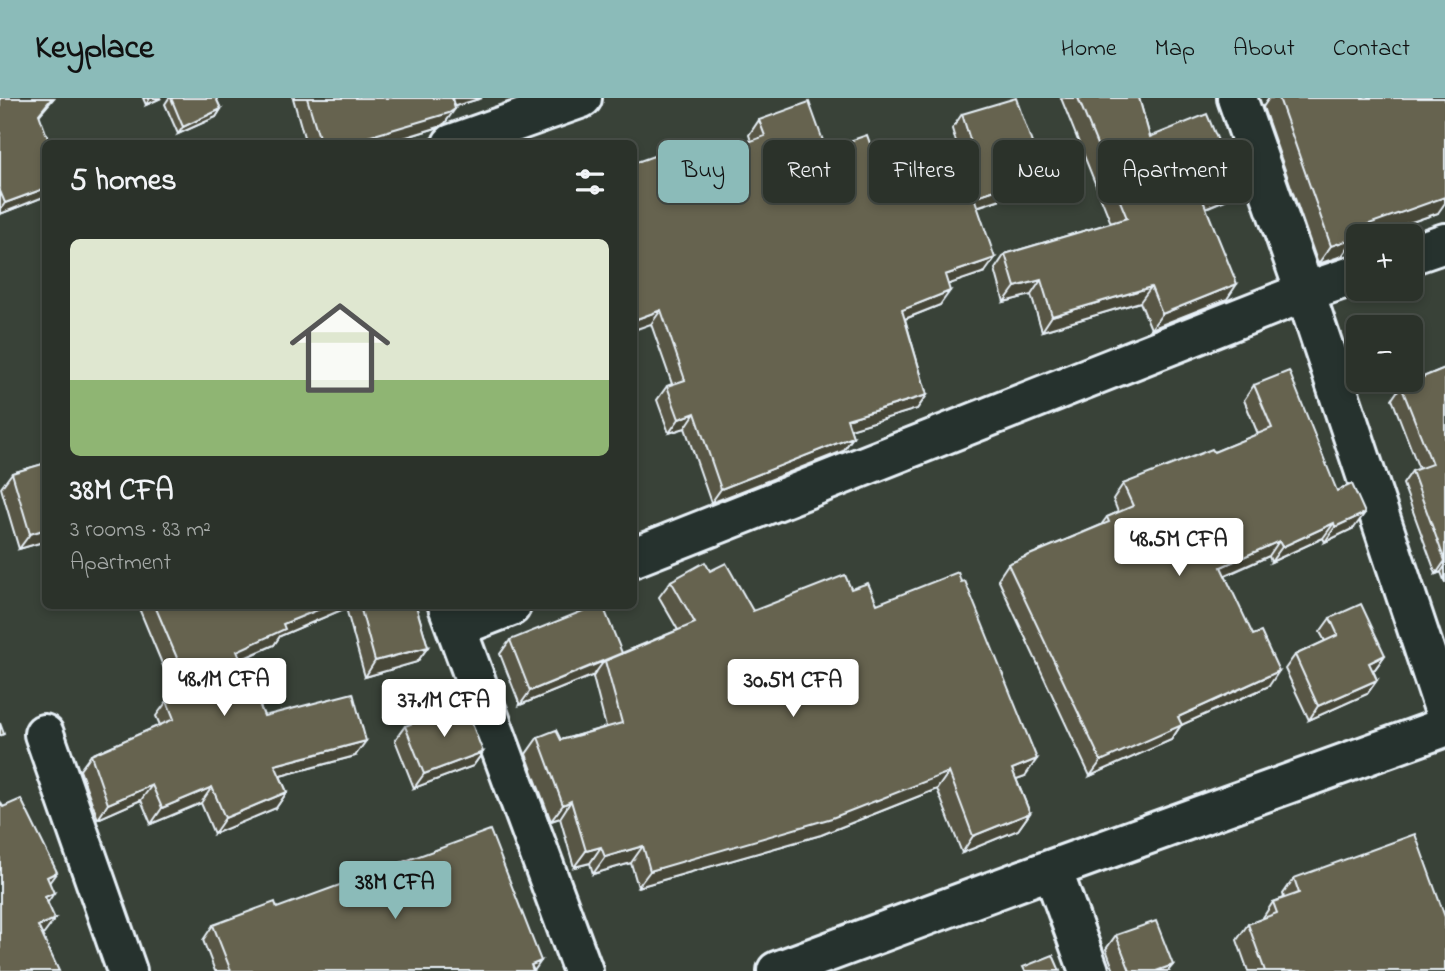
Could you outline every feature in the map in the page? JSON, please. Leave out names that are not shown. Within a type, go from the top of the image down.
[{"type":"street","points":[[463,140],[582,98]]},
{"type":"street","points":[[1237,98],[1305,292],[1445,712]]},
{"type":"street","points":[[1423,251],[1445,243]]},
{"type":"street","points":[[637,556],[1346,278]]},
{"type":"street","points":[[494,609],[453,616],[583,971]]},
{"type":"street","points":[[777,971],[1445,727]]},
{"type":"street","points":[[44,734],[127,971]]},
{"type":"street","points":[[1052,869],[1089,971]]},
{"type":"building","points":[[0,98],[52,98],[39,114],[49,140],[42,140],[42,189],[5,203],[0,191]]},
{"type":"building","points":[[171,98],[216,98],[221,109],[183,127]]},
{"type":"building","points":[[307,98],[452,98],[455,109],[449,113],[358,140],[320,140]]},
{"type":"building","points":[[1016,98],[1031,140],[993,140],[993,191],[979,195],[979,140],[970,140],[962,114]]},
{"type":"building","points":[[1078,98],[1139,98],[1150,137],[1207,114],[1218,140],[1098,140],[1098,147]]},
{"type":"building","points":[[1279,98],[1445,98],[1445,197],[1369,224],[1346,224],[1346,241],[1331,246]]},
{"type":"building","points":[[809,102],[823,140],[763,140],[763,203],[855,203],[855,140],[852,140],[867,135],[869,203],[976,203],[995,258],[945,275],[950,291],[902,310],[927,395],[847,419],[853,437],[721,489],[695,413],[679,419],[667,386],[685,380],[661,310],[637,319],[637,162],[658,154],[658,203],[749,203],[749,142],[765,136],[759,120]]},
{"type":"building","points":[[1121,203],[1204,203],[1237,284],[1162,314],[1151,287],[1052,316],[1041,280],[1015,287],[1005,254],[1127,218]]},
{"type":"building","points":[[1445,368],[1445,561],[1412,471],[1432,464],[1403,392],[1423,392],[1423,377]]},
{"type":"building","points":[[1289,371],[1337,491],[1352,484],[1365,513],[1335,527],[1334,523],[1282,547],[1279,541],[1221,567],[1253,635],[1261,632],[1279,671],[1178,717],[1182,725],[1101,761],[1008,564],[1109,522],[1107,517],[1133,506],[1123,484],[1272,428],[1254,385]]},
{"type":"building","points":[[42,464],[42,530],[30,534],[12,473]]},
{"type":"building","points":[[705,562],[710,571],[726,563],[753,611],[845,575],[851,589],[868,583],[877,604],[958,572],[961,582],[965,581],[1037,759],[1012,769],[1030,813],[973,836],[949,772],[832,818],[650,871],[643,846],[605,857],[601,847],[586,851],[571,801],[563,805],[538,737],[556,730],[561,740],[622,723],[605,661],[695,623],[671,581]]},
{"type":"building","points":[[1361,604],[1385,655],[1369,663],[1377,680],[1318,706],[1295,655],[1338,635],[1330,618]]},
{"type":"building","points":[[156,609],[320,609],[283,624],[285,629],[237,651],[264,716],[353,693],[366,741],[275,765],[287,792],[225,818],[212,787],[162,808],[152,785],[108,804],[91,755],[174,719],[167,701],[191,691]]},
{"type":"building","points":[[361,609],[417,609],[428,647],[375,661]]},
{"type":"building","points":[[588,609],[604,609],[622,653],[530,691],[510,640]]},
{"type":"building","points":[[464,703],[483,752],[424,774],[405,726]]},
{"type":"building","points":[[21,799],[57,872],[47,877],[54,893],[45,897],[55,919],[38,926],[59,971],[0,971],[0,801],[3,807]]},
{"type":"building","points":[[490,830],[541,961],[531,965],[533,971],[231,971],[213,925],[275,902],[277,908]]},
{"type":"building","points":[[1415,834],[1445,917],[1445,971],[1265,971],[1248,924],[1277,913],[1273,902],[1299,893],[1294,878]]},
{"type":"building","points":[[1156,921],[1173,965],[1156,971],[1130,971],[1116,935]]},
{"type":"building","points":[[1053,955],[1060,971],[1025,971],[1023,967]]}]
